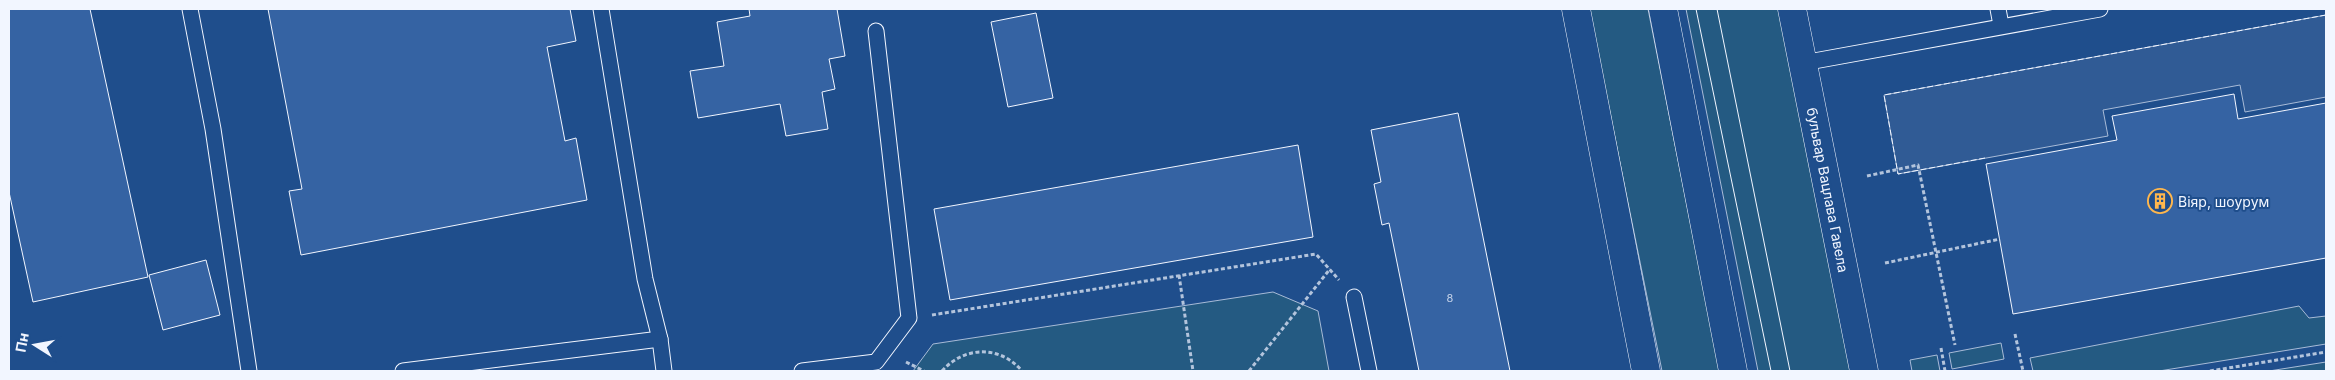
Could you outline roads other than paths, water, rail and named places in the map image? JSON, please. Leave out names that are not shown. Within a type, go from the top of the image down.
[{"type":"main road","points":[[1576,9],[1646,371]]},
{"type":"main road","points":[[1663,9],[1733,371]]},
{"type":"main road","name":"бульвар Вацлава Гавела","points":[[1792,9],[1864,371]]},
{"type":"lane","points":[[190,9],[214,129],[248,371]]},
{"type":"lane","points":[[601,9],[645,279],[660,339],[664,371]]},
{"type":"lane","points":[[1998,9],[2001,26]]},
{"type":"lane","points":[[1803,63],[2100,9]]},
{"type":"lane","points":[[802,371],[876,362],[909,318],[876,30]]},
{"type":"lane","points":[[1354,297],[1369,371]]},
{"type":"lane","points":[[403,371],[660,339]]},
{"type":"tram line","points":[[1696,9],[1771,371]]},
{"type":"tram line","points":[[1717,9],[1790,371]]},
{"type":"place","name":"Віяр, шоурум","points":[[2160,201]]}]
